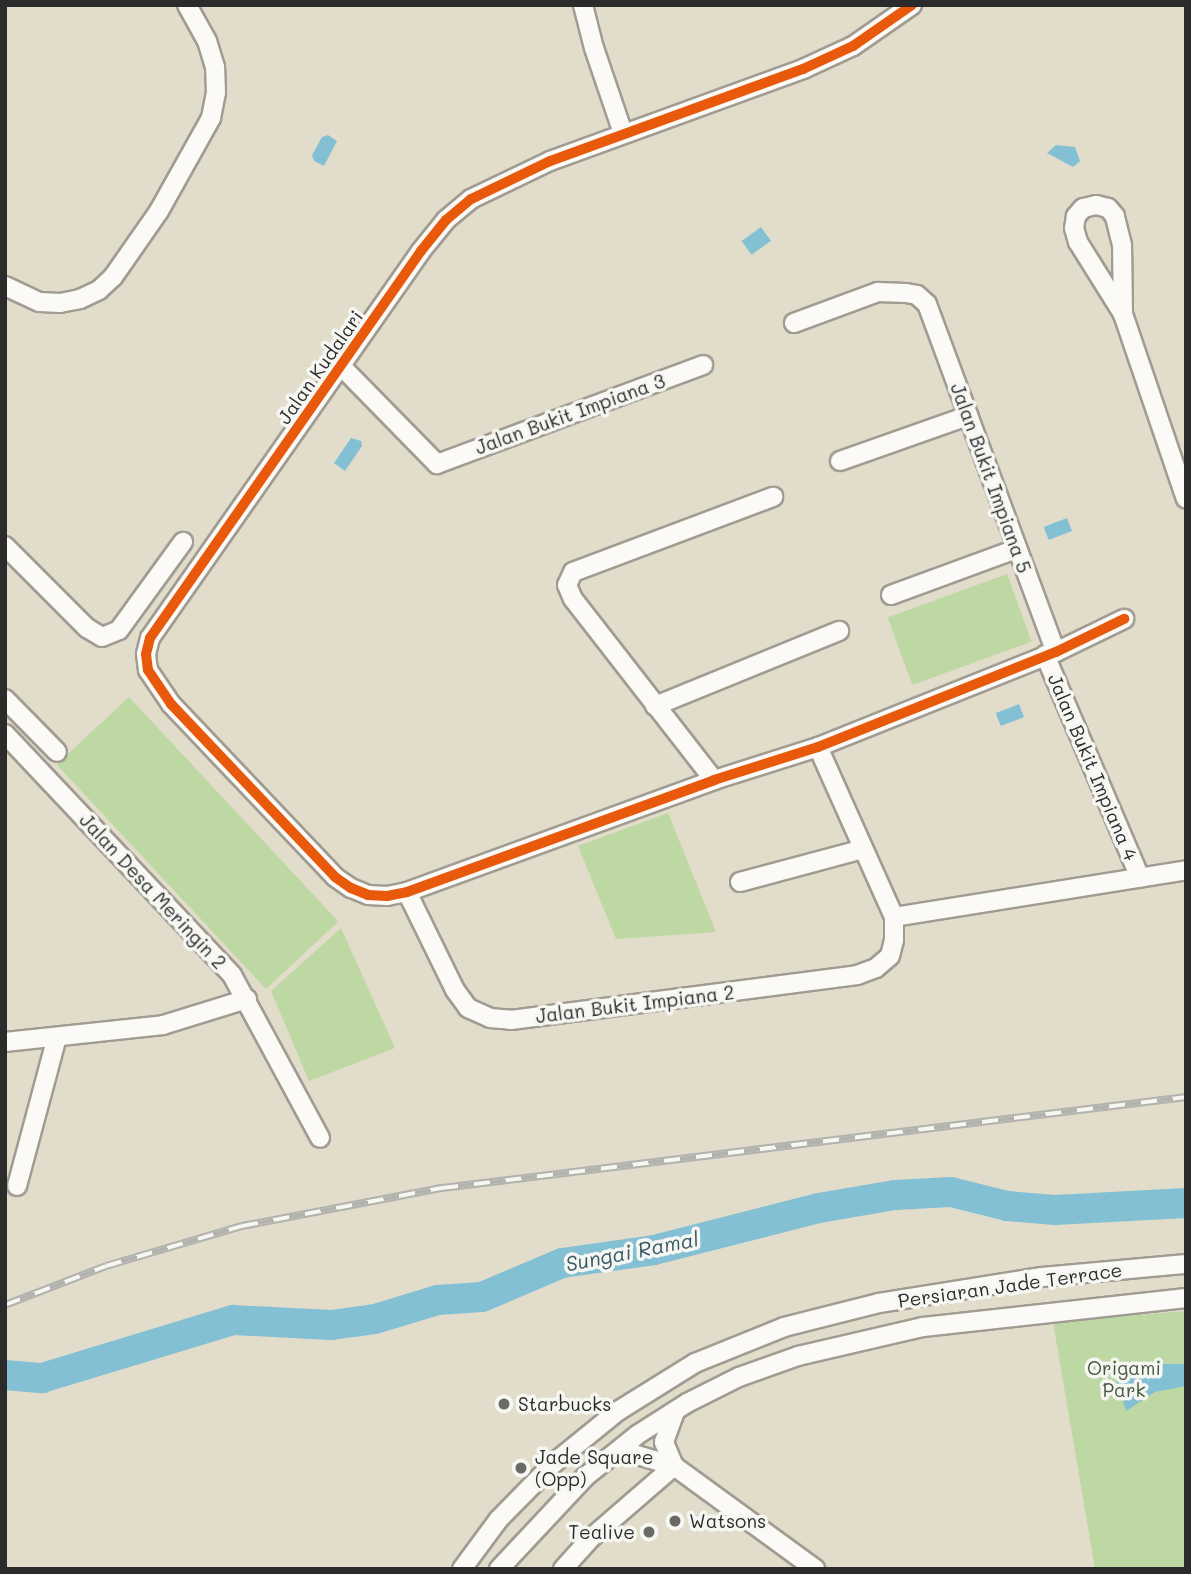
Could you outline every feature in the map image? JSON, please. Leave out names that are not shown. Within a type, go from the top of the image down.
[{"type":"street","points":[[5,286],[40,302],[60,303],[80,299],[99,290],[113,277],[159,211],[211,118],[216,93],[215,67],[207,41],[187,5]]},
{"type":"street","points":[[583,5],[593,48],[623,133]]},
{"type":"street","name":"Jalan Kudalari","points":[[912,5],[853,46],[803,69],[623,133],[502,181],[471,199],[446,220],[421,251],[150,638],[146,654],[148,670],[171,704],[335,877],[368,895],[407,892],[714,780],[818,747],[1051,654],[1124,619]]},
{"type":"street","points":[[1123,314],[1122,245],[1115,216],[1108,208],[1096,205],[1083,208],[1076,216],[1074,228],[1078,243],[1123,314],[1186,499]]},
{"type":"street","name":"Jalan Bukit Impiana 5","points":[[794,323],[862,296],[886,291],[917,295],[927,304],[1051,654]]},
{"type":"street","name":"Jalan Bukit Impiana 3","points":[[342,367],[437,464],[703,365]]},
{"type":"street","points":[[840,461],[968,416]]},
{"type":"street","points":[[714,780],[573,599],[567,585],[572,572],[774,497]]},
{"type":"street","points":[[5,546],[87,628],[102,637],[119,631],[183,542]]},
{"type":"street","points":[[891,595],[1016,550]]},
{"type":"street","points":[[655,706],[839,631]]},
{"type":"street","name":"Jalan Bukit Impiana 4","points":[[1051,654],[1140,878]]},
{"type":"street","points":[[5,699],[57,752]]},
{"type":"street","name":"Jalan Desa Meringin 2","points":[[5,734],[213,952],[247,999],[320,1138]]},
{"type":"street","points":[[818,747],[894,917],[1186,870]]},
{"type":"street","points":[[740,882],[863,849]]},
{"type":"street","name":"Jalan Bukit Impiana 2","points":[[407,892],[455,990],[468,1008],[490,1017],[511,1020],[857,975],[876,968],[890,956],[894,940],[894,917]]},
{"type":"street","points":[[5,1042],[163,1025],[247,999]]},
{"type":"street","points":[[17,1186],[57,1037]]},
{"type":"street","name":"Persiaran Jade Terrace","points":[[462,1569],[499,1519],[554,1463],[618,1411],[695,1363],[784,1327],[879,1303],[1042,1277],[1186,1264]]},
{"type":"street","name":"Persiaran Jade Terrace","points":[[499,1569],[576,1485],[611,1455],[676,1411],[739,1377],[798,1356],[923,1327],[1186,1298]]},
{"type":"street","points":[[674,1466],[664,1442],[676,1411]]},
{"type":"street","points":[[611,1455],[634,1454],[674,1466],[815,1569]]},
{"type":"street","points":[[563,1569],[591,1538],[674,1466]]},
{"type":"green space","points":[[1007,574],[1032,642],[912,685],[888,617]]},
{"type":"green space","points":[[129,697],[338,922],[266,989],[57,765]]},
{"type":"green space","points":[[668,813],[716,932],[616,939],[578,846]]},
{"type":"green space","points":[[341,928],[395,1048],[309,1081],[271,991]]},
{"type":"green space","name":"Origami Park","points":[[1186,1311],[1186,1569],[1095,1569],[1053,1322]]},
{"type":"water","points":[[328,135],[337,141],[324,166],[314,161],[312,155],[322,137]]},
{"type":"water","points":[[1056,145],[1075,147],[1080,161],[1073,167],[1047,153]]},
{"type":"water","points":[[761,227],[771,241],[752,255],[742,241]]},
{"type":"water","points":[[351,438],[361,441],[362,446],[345,471],[334,463]]},
{"type":"water","points":[[1067,518],[1072,531],[1049,540],[1044,527]]},
{"type":"water","points":[[1019,704],[1024,717],[1001,726],[996,713]]},
{"type":"water","points":[[1121,1364],[1186,1364],[1186,1386],[1155,1392],[1126,1411],[1117,1383]]},
{"type":"waterway","name":"Sungai Ramal","points":[[5,1375],[42,1378],[233,1320],[331,1325],[375,1319],[438,1300],[482,1297],[562,1263],[654,1250],[819,1208],[895,1195],[951,1192],[1007,1206],[1055,1210],[1186,1203]]},
{"type":"railway","points":[[5,1305],[106,1266],[242,1226],[442,1188],[1186,1097]]},
{"type":"cycle path","points":[[912,5],[853,46],[803,69],[550,161],[471,199],[446,220],[421,251],[150,638],[146,654],[148,670],[171,704],[335,877],[368,895],[387,896],[407,892],[714,780],[818,747],[1056,652],[1124,619]]},
{"type":"place","name":"Starbucks","points":[[504,1404]]},
{"type":"place","name":"Jade Square (Opp)","points":[[521,1468]]},
{"type":"place","name":"Watsons","points":[[675,1521]]},
{"type":"place","name":"Tealive","points":[[649,1532]]}]
